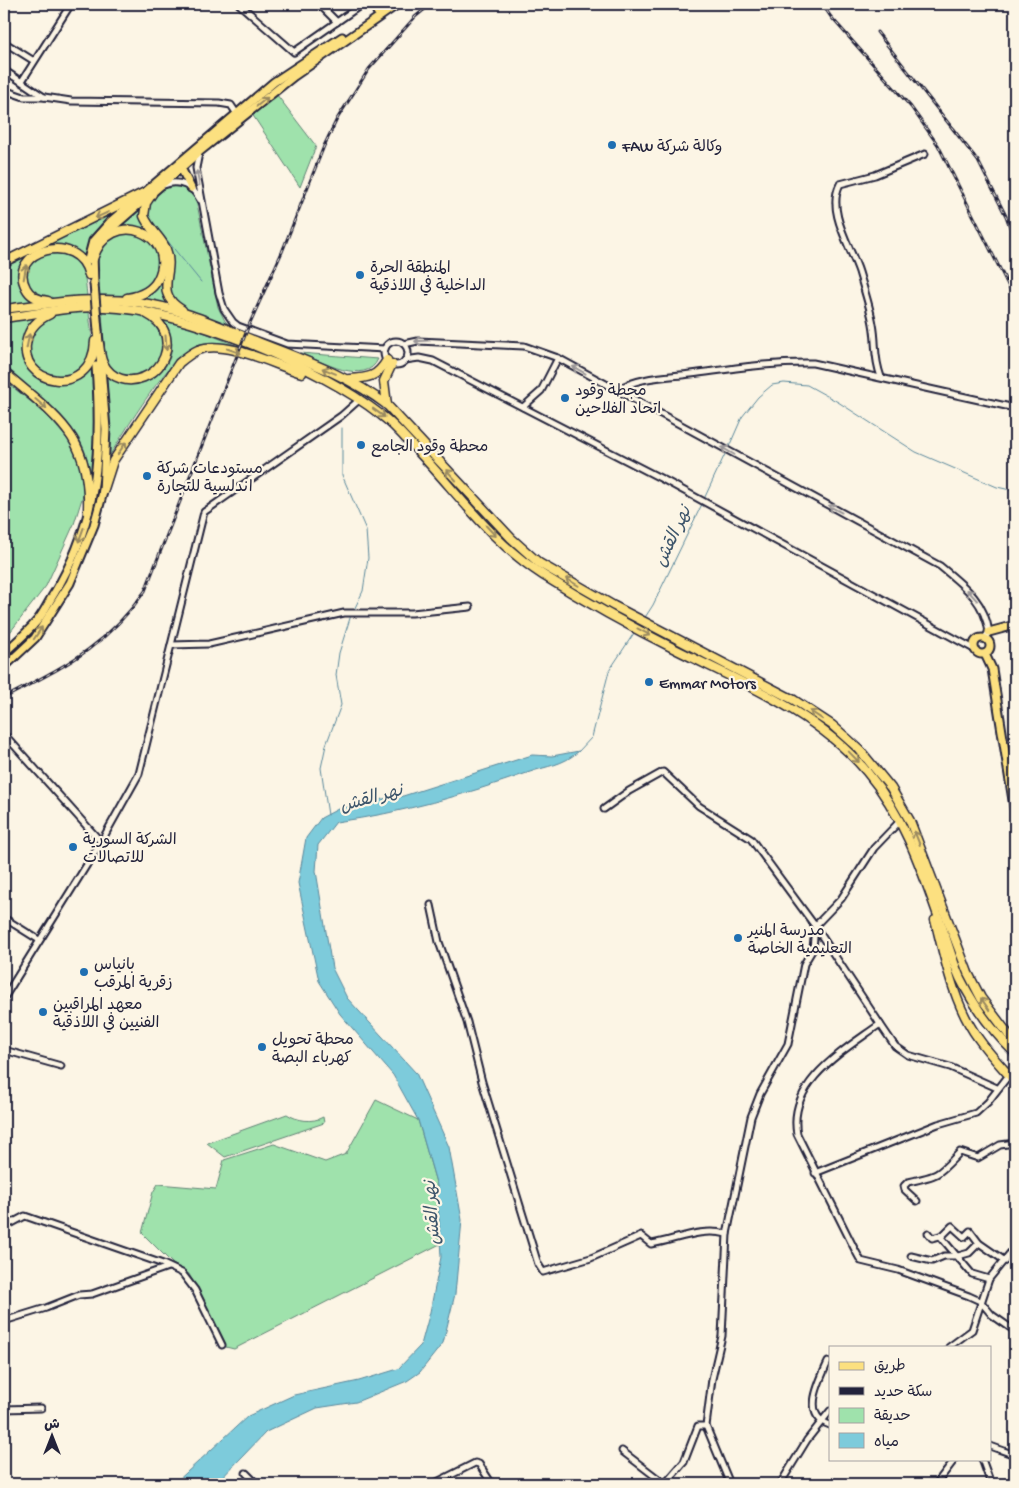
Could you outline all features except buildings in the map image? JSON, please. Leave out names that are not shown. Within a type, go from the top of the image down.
[{"type":"highway","points":[[4,262],[149,193]]},
{"type":"highway","points":[[149,193],[144,216],[166,249],[168,259],[166,289],[168,297],[174,305],[194,317]]},
{"type":"highway","points":[[4,309],[135,297],[149,290],[161,273],[162,257],[152,239],[138,231],[127,229],[107,236],[92,259]]},
{"type":"highway","points":[[70,302],[43,300],[32,295],[23,282],[27,262],[35,254],[42,251],[67,250],[81,257],[89,275]]},
{"type":"highway","points":[[100,300],[136,302],[194,317],[348,379],[367,390],[387,405],[511,538],[539,563],[614,606],[794,700],[832,725],[859,749],[875,768],[891,788],[910,821],[972,981],[981,998],[1015,1043]]},
{"type":"highway","points":[[4,318],[101,307],[136,310],[194,324],[271,354],[319,377],[383,416],[413,445],[495,536],[538,572],[608,614],[732,676],[807,719],[843,746],[866,770],[885,795],[900,821],[921,867],[960,976],[983,1017],[1015,1053]]},
{"type":"highway","points":[[62,310],[44,317],[29,333],[27,354],[37,372],[55,381],[66,381],[76,377],[92,361],[97,342]]},
{"type":"highway","points":[[97,342],[103,363],[115,376],[137,379],[145,378],[156,370],[166,353],[165,333],[152,316],[136,310]]},
{"type":"highway","points":[[103,492],[113,460],[178,363],[193,352],[211,347],[225,348],[319,377]]},
{"type":"highway","points":[[348,379],[372,376],[389,362]]},
{"type":"highway","points":[[387,405],[383,390],[389,362]]},
{"type":"highway","points":[[4,372],[52,414],[76,443],[87,474],[88,511]]},
{"type":"highway","points":[[921,867],[950,974],[964,1012],[977,1038],[1015,1082]]},
{"type":"main road","points":[[4,667],[35,638],[70,583],[94,525],[103,492],[106,429],[92,284],[92,259],[95,248],[104,235],[149,193],[274,82],[389,4]]},
{"type":"main road","points":[[92,284],[89,275],[88,258],[93,241],[110,222],[161,186],[180,166],[294,76],[398,4]]},
{"type":"main road","points":[[180,166],[192,188]]},
{"type":"main road","points":[[4,653],[38,620],[68,570],[88,511],[96,476],[100,433],[97,342]]},
{"type":"main road","points":[[987,635],[990,644],[989,650],[985,654],[979,654],[974,649],[975,641],[979,638],[1015,624]]},
{"type":"main road","points":[[985,654],[992,669],[1015,813]]},
{"type":"street","points":[[22,81],[71,4]]},
{"type":"street","points":[[240,4],[294,52],[361,5]]},
{"type":"street","points":[[319,4],[337,22]]},
{"type":"street","points":[[7,44],[34,61]]},
{"type":"street","points":[[4,70],[44,97]]},
{"type":"street","points":[[4,90],[24,97],[44,97],[71,101],[219,103],[232,105],[237,114]]},
{"type":"street","points":[[199,152],[196,168],[224,309],[238,326],[287,344],[385,349],[392,342],[399,341],[404,344],[408,354],[405,360]]},
{"type":"street","points":[[881,377],[874,352],[873,326],[859,271],[845,239],[838,214],[837,192],[840,184],[875,175],[925,154]]},
{"type":"street","points":[[161,186],[180,183],[192,188],[203,205]]},
{"type":"street","points":[[404,344],[418,341],[501,343],[524,346],[558,358],[940,566],[964,586],[980,604],[986,615],[987,635]]},
{"type":"street","points":[[385,349],[389,362],[399,364],[405,360],[419,358],[433,361],[695,497],[974,649]]},
{"type":"street","points":[[523,408],[540,391],[558,358]]},
{"type":"street","points":[[617,390],[632,383],[783,362],[812,363],[1015,408]]},
{"type":"street","points":[[4,998],[101,842],[139,774],[204,512],[341,416],[359,400]]},
{"type":"street","points":[[171,645],[209,644],[344,613],[412,613],[470,607]]},
{"type":"street","points":[[4,734],[101,842]]},
{"type":"street","points":[[604,809],[629,790],[663,772],[699,806],[751,840],[815,926],[895,1046],[908,1055],[950,1067],[997,1088]]},
{"type":"street","points":[[730,1484],[706,1426],[712,1379],[722,1336],[727,1234],[752,1117],[760,1094],[788,1044],[804,964],[813,949],[815,926],[841,898],[874,848],[900,821]]},
{"type":"street","points":[[431,905],[439,942],[467,1022],[482,1082],[535,1255],[543,1272],[567,1263],[591,1258],[641,1236],[651,1244],[691,1233],[716,1231],[727,1234]]},
{"type":"street","points":[[4,918],[39,940]]},
{"type":"street","points":[[880,1024],[825,1066],[810,1082],[799,1105],[795,1124],[797,1134],[862,1261],[922,1278],[980,1301],[992,1315],[1015,1331]]},
{"type":"street","points":[[4,1050],[61,1066]]},
{"type":"street","points":[[816,1172],[938,1124],[976,1113],[988,1102],[1009,1075]]},
{"type":"street","points":[[917,1201],[905,1190],[904,1186],[908,1182],[926,1180],[937,1175],[960,1152],[978,1158],[1000,1146],[1015,1143]]},
{"type":"street","points":[[4,1218],[12,1223],[25,1216],[163,1264],[182,1273],[195,1290],[222,1345]]},
{"type":"street","points":[[928,1233],[932,1238],[940,1236],[952,1226],[964,1237],[970,1231],[979,1243],[1005,1261]]},
{"type":"street","points":[[940,1236],[972,1274],[989,1279]]},
{"type":"street","points":[[910,1256],[932,1260],[944,1256],[958,1256],[969,1253],[979,1243]]},
{"type":"street","points":[[950,1346],[972,1330],[980,1301],[985,1293],[989,1279],[1015,1247]]},
{"type":"street","points":[[4,1321],[46,1308],[80,1294],[92,1294],[168,1267]]},
{"type":"street","points":[[828,1362],[818,1386],[814,1413],[820,1422],[829,1426]]},
{"type":"street","points":[[4,1409],[41,1408]]},
{"type":"street","points":[[780,1484],[806,1440],[829,1412]]},
{"type":"street","points":[[622,1451],[665,1484],[684,1462],[698,1426],[706,1426]]},
{"type":"street","points":[[992,1447],[1015,1455]]},
{"type":"street","points":[[936,1484],[954,1460]]},
{"type":"street","points":[[982,1460],[991,1484]]},
{"type":"street","points":[[433,1484],[475,1463],[478,1464],[492,1484]]},
{"type":"street","points":[[246,1473],[257,1484]]},
{"type":"green space","points":[[277,95],[316,146],[300,187],[252,114]]},
{"type":"green space","points":[[179,184],[195,194],[218,307],[225,321],[233,328],[182,307],[169,296],[171,262],[147,212],[159,193],[168,187]]},
{"type":"green space","points":[[144,205],[141,213],[165,250],[165,297],[172,306],[141,299],[157,286],[163,272],[161,256],[154,237],[124,227],[115,228]]},
{"type":"green space","points":[[118,211],[91,240],[85,257],[73,248],[43,247]]},
{"type":"green space","points":[[127,232],[142,236],[155,250],[157,264],[153,281],[147,288],[136,293],[98,295],[96,264],[101,249],[115,237]]},
{"type":"green space","points":[[32,253],[25,259],[21,279],[39,302],[4,306],[4,266]]},
{"type":"green space","points":[[44,254],[66,255],[78,261],[84,274],[87,296],[51,299],[40,296],[31,290],[27,280],[27,269],[34,259]]},
{"type":"green space","points":[[89,312],[92,344],[85,364],[77,371],[64,377],[52,377],[41,371],[34,362],[30,350],[31,337],[37,326],[55,315]]},
{"type":"green space","points":[[102,312],[140,315],[155,323],[160,332],[162,360],[134,375],[119,375],[112,371],[106,360]]},
{"type":"green space","points":[[38,317],[24,337],[21,353],[25,365],[33,374],[44,380],[56,383],[70,382],[82,376],[93,364],[97,434],[92,482],[87,457],[76,434],[52,407],[4,368],[4,322]]},
{"type":"green space","points":[[161,319],[185,325],[271,359],[219,343],[201,344],[189,350],[176,361],[149,395],[106,461],[109,423],[107,374],[128,380],[144,381],[164,368],[169,361],[172,344],[167,327]]},
{"type":"green space","points":[[300,353],[378,359],[372,367],[364,371],[354,372],[342,370]]},
{"type":"green space","points":[[4,380],[46,414],[75,448],[85,489],[74,524],[46,586],[4,640],[4,415],[8,391],[4,387]]},
{"type":"green space","points":[[376,1100],[418,1120],[437,1186],[440,1244],[234,1349],[226,1347],[189,1274],[173,1264],[142,1233],[153,1192],[158,1184],[216,1189],[224,1160],[274,1144],[325,1162],[346,1154]]},
{"type":"green space","points":[[287,1114],[305,1120],[315,1120],[323,1117],[324,1123],[225,1157],[207,1143]]},
{"type":"water","points":[[579,751],[567,760],[456,796],[385,814],[336,822],[318,845],[316,871],[332,968],[347,998],[416,1073],[449,1147],[462,1220],[455,1294],[443,1343],[420,1372],[407,1381],[356,1402],[317,1408],[266,1432],[216,1484],[174,1484],[248,1416],[294,1395],[359,1381],[398,1369],[421,1345],[430,1312],[441,1257],[437,1186],[418,1120],[393,1075],[340,1014],[319,981],[298,883],[306,838],[321,818],[338,809],[363,802],[403,796],[532,755],[552,756]]},
{"type":"waterway","points":[[148,217],[201,282]]},
{"type":"waterway","name":"نهر القش","points":[[728,449],[742,417],[758,397],[772,385],[784,383],[807,385],[838,402],[916,452],[997,487],[1015,491]]},
{"type":"waterway","points":[[342,428],[342,475],[366,530],[368,558],[363,591],[353,612]]},
{"type":"waterway","name":"نهر القش","points":[[704,499],[726,452]]},
{"type":"waterway","name":"نهر القش","points":[[644,619],[653,605],[703,502]]},
{"type":"waterway","points":[[328,815],[321,768],[326,745],[341,705],[336,675],[339,653],[351,615]]},
{"type":"waterway","name":"نهر القش","points":[[579,751],[592,737],[609,671],[634,633]]},
{"type":"railway","points":[[4,698],[46,676],[98,642],[130,611],[145,591],[249,325],[282,252],[324,146],[337,119],[369,69],[415,17],[431,4]]},
{"type":"railway","points":[[822,4],[831,17],[911,107],[938,145],[1015,299]]},
{"type":"railway","points":[[877,32],[978,161],[1006,216],[1015,241]]},
{"type":"place","name":"FAW وكالة شركة","points":[[612,145]]},
{"type":"place","name":"المنطقة الحرة الداخلية في اللاذقية","points":[[360,275]]},
{"type":"place","name":"مجطة وقود اتحاد الفلاحين","points":[[565,398]]},
{"type":"place","name":"محطة وقود الجامع","points":[[361,445]]},
{"type":"place","name":"مستودعات شركة اندلسية للتجارة","points":[[147,476]]},
{"type":"place","name":"Emmar Motors","points":[[649,682]]},
{"type":"place","name":"الشركة السورية للاتصالات","points":[[73,847]]},
{"type":"place","name":"مدرسة المنير التعليمية الخاصة","points":[[738,938]]},
{"type":"place","name":"بانياس زقرية المرقب","points":[[84,972]]},
{"type":"place","name":"معهد المراقبين الفنيين في اللاذقية","points":[[43,1012]]},
{"type":"place","name":"محطة تحويل كهرباء البصة","points":[[262,1047]]}]
